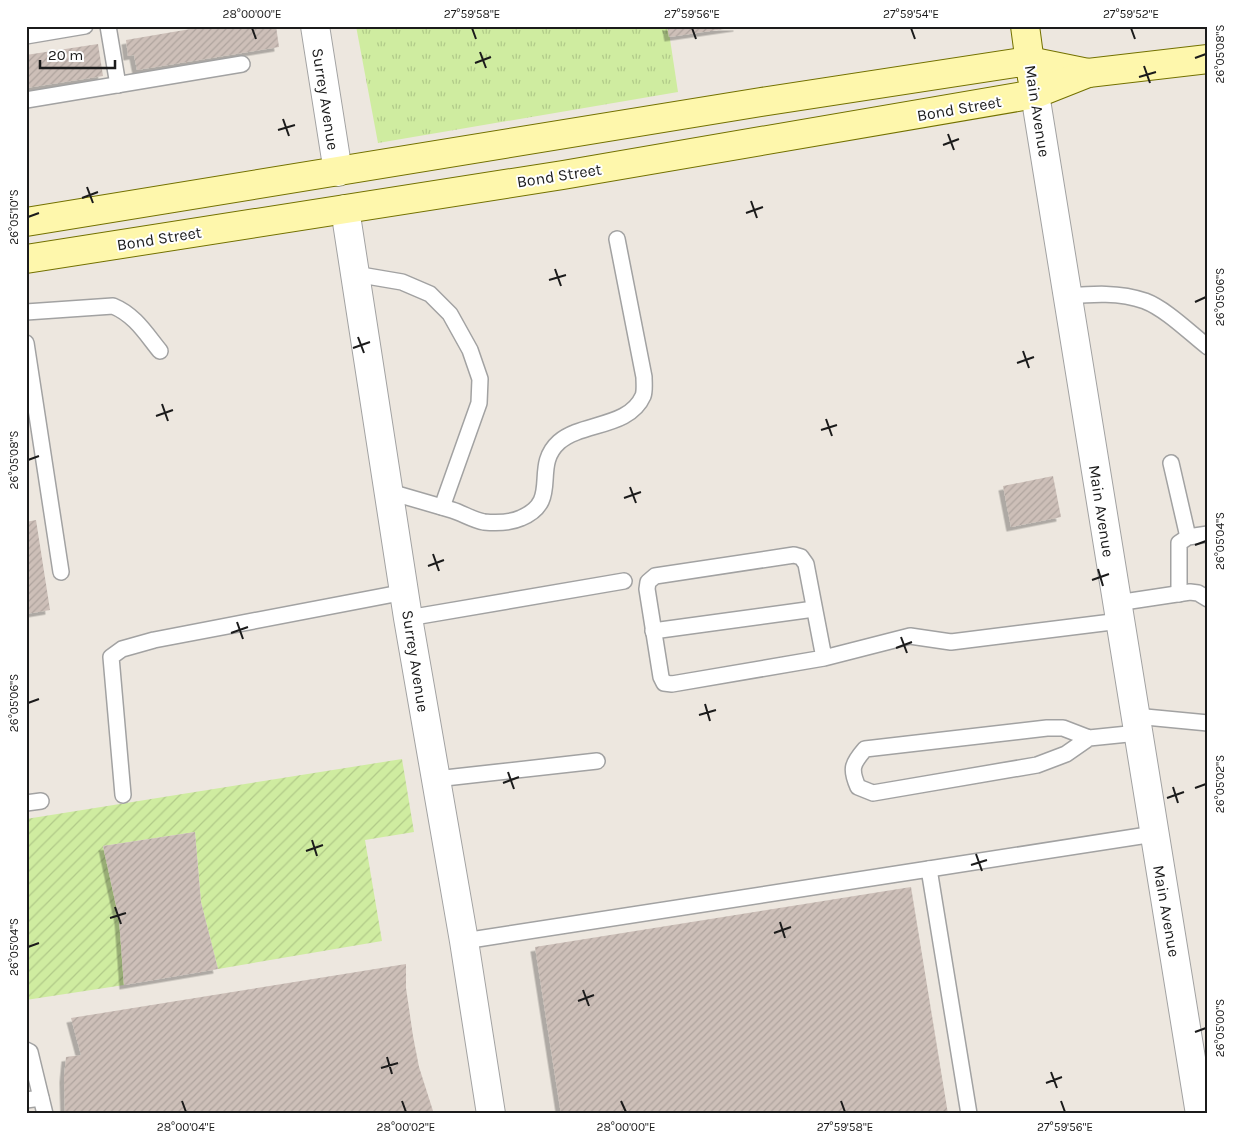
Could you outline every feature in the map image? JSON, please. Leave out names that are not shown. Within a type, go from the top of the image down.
[{"type":"street","name":"Surrey Avenue","points":[[315,26],[338,172]]},
{"type":"street","name":"Main Avenue","points":[[1025,26],[1029,62],[1200,1114]]},
{"type":"street","name":"Bond Street","points":[[26,259],[573,173],[1035,94],[1088,73],[1208,59]]},
{"type":"street","name":"Bond Street","points":[[26,222],[761,102],[1029,62],[1088,73]]},
{"type":"street","name":"Surrey Avenue","points":[[345,209],[408,618],[464,941],[491,1114]]},
{"type":"lane","points":[[26,36],[84,26]]},
{"type":"lane","points":[[108,26],[118,85]]},
{"type":"lane","points":[[26,100],[242,64]]},
{"type":"lane","points":[[390,492],[482,522],[505,522],[521,518],[535,510],[544,498],[545,462],[558,443],[572,434],[617,418],[634,409],[644,394],[644,377],[617,239]]},
{"type":"lane","points":[[355,274],[402,282],[430,294],[450,314],[470,350],[480,379],[478,403],[442,508]]},
{"type":"lane","points":[[1067,296],[1105,293],[1145,301],[1208,347]]},
{"type":"lane","points":[[26,312],[113,306],[124,311],[136,321],[160,351]]},
{"type":"lane","points":[[26,343],[61,572]]},
{"type":"lane","points":[[1171,463],[1188,537]]},
{"type":"lane","points":[[1179,594],[1179,543],[1188,537],[1208,534]]},
{"type":"lane","points":[[824,658],[806,564],[801,557],[794,555],[655,576],[648,582],[647,589],[661,677],[664,683],[672,684],[824,658],[910,636],[951,642],[1119,612],[1179,594],[1198,593],[1208,599]]},
{"type":"lane","points":[[408,618],[624,581]]},
{"type":"lane","points":[[122,795],[111,657],[122,650],[154,640],[405,592]]},
{"type":"lane","points":[[653,631],[814,609]]},
{"type":"lane","points":[[1089,738],[1062,728],[1047,728],[865,749],[854,761],[853,775],[858,787],[873,793],[1037,765],[1066,754],[1089,738],[1136,725],[1208,724]]},
{"type":"lane","points":[[436,780],[597,761]]},
{"type":"lane","points":[[464,941],[1154,834]]},
{"type":"lane","points":[[929,869],[969,1114]]},
{"type":"lane","points":[[26,1050],[30,1052],[34,1099],[45,1114]]},
{"type":"green space","points":[[356,26],[668,26],[678,92],[378,143]]},
{"type":"green space","points":[[402,759],[414,832],[365,840],[382,941],[218,969],[201,902],[195,832],[103,846],[119,918],[124,985],[26,1000],[26,819]]},
{"type":"building","points":[[208,26],[276,26],[279,47],[137,70],[134,55],[128,56],[126,40]]},
{"type":"building","points":[[667,26],[738,26],[738,27],[669,37]]},
{"type":"building","points":[[98,44],[103,76],[26,88],[26,55]]},
{"type":"building","points":[[1053,476],[1061,517],[1011,527],[1003,486]]},
{"type":"building","points":[[36,520],[50,610],[26,614],[26,522]]},
{"type":"building","points":[[195,832],[201,902],[218,969],[124,985],[119,919],[103,846]]},
{"type":"building","points":[[911,887],[948,1114],[561,1114],[535,947]]},
{"type":"building","points":[[406,964],[406,988],[413,1036],[419,1067],[434,1114],[65,1114],[64,1078],[66,1057],[81,1055],[71,1018]]}]
